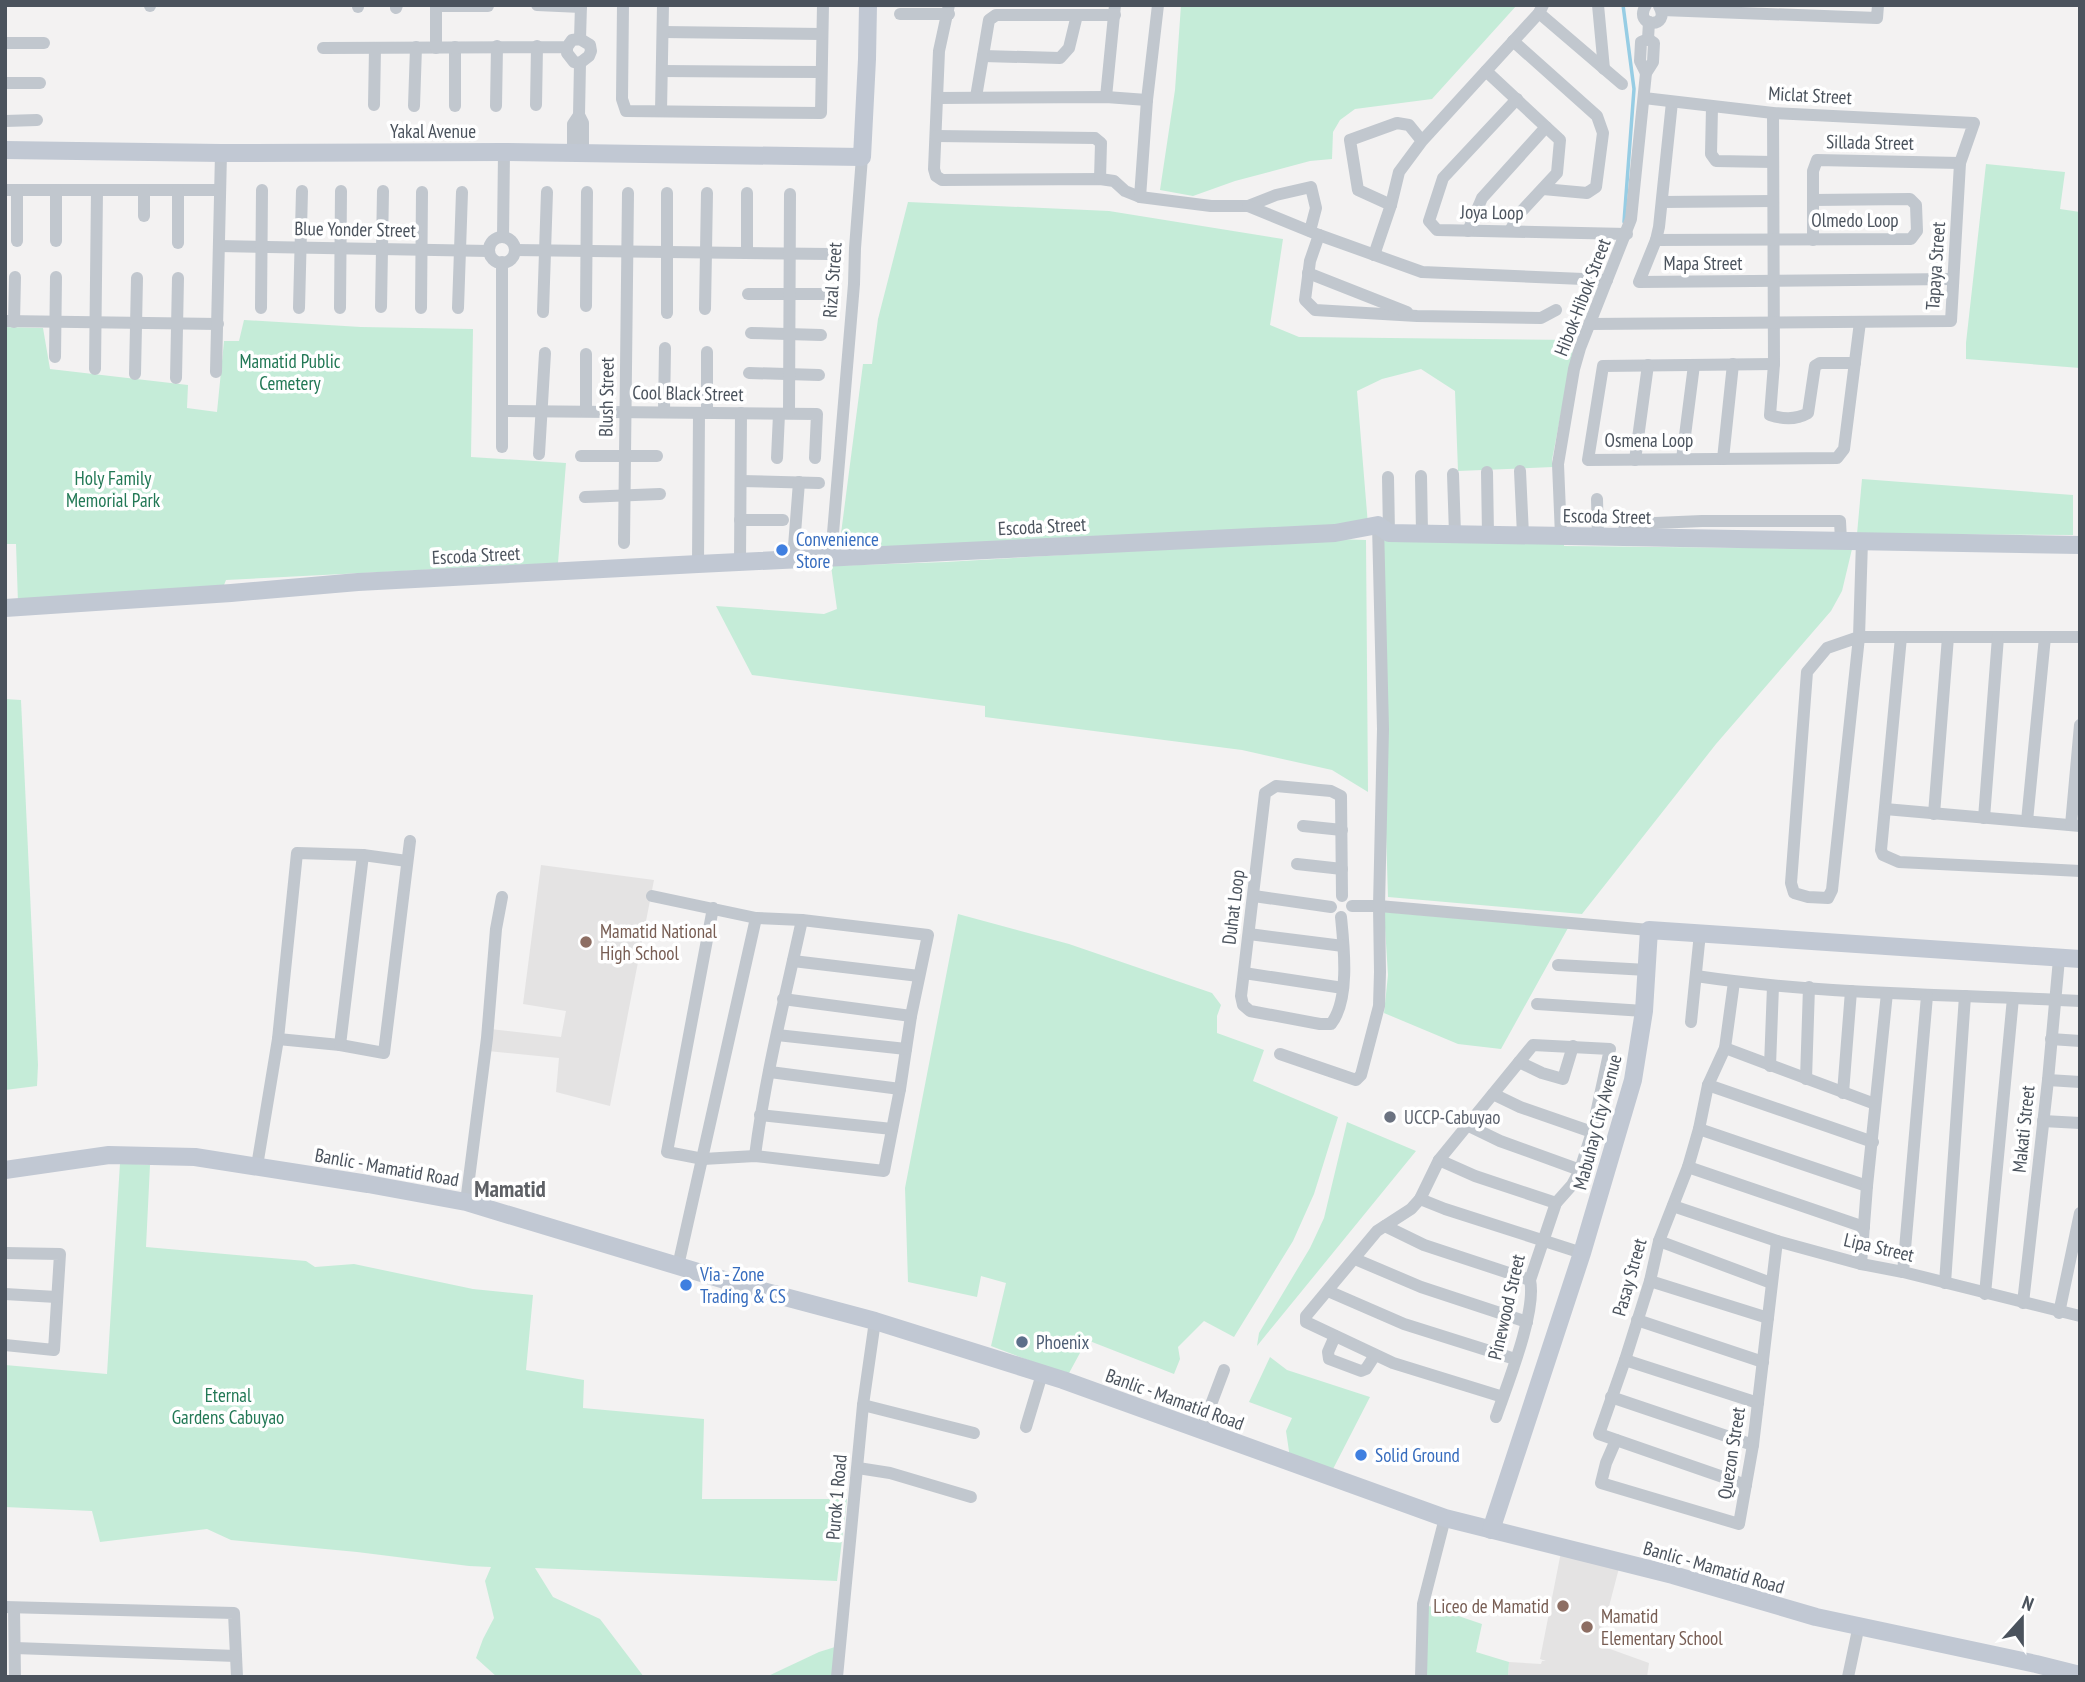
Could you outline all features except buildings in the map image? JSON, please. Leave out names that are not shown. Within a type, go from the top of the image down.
[{"type":"street","points":[[537,5],[581,6],[580,39]]},
{"type":"street","points":[[623,5],[622,99],[626,111],[821,113],[823,5]]},
{"type":"street","points":[[661,111],[663,5]]},
{"type":"street","name":"Rizal Street","points":[[831,557],[854,284],[867,70],[868,5]]},
{"type":"street","points":[[1140,197],[1158,5]]},
{"type":"street","points":[[1598,5],[1604,69]]},
{"type":"street","name":"Hibok-Hibok Street","points":[[1561,536],[1558,464],[1574,369],[1589,324],[1632,219],[1646,73],[1653,62],[1654,43],[1648,39],[1649,22],[1642,16],[1642,9],[1646,5]]},
{"type":"street","points":[[1649,22],[1658,21],[1662,16],[1660,8],[1750,9],[1877,18],[1878,5]]},
{"type":"street","points":[[436,48],[436,6],[488,6]]},
{"type":"street","points":[[1374,255],[1399,172],[1422,141],[1541,9],[1622,85]]},
{"type":"street","points":[[900,13],[949,10],[939,51],[934,169],[936,176],[942,180],[1100,179],[1114,181],[1125,191],[1140,197],[1211,206],[1248,206],[1276,195],[1311,187],[1316,208],[1315,233],[1305,300],[1315,310],[1417,316],[1541,318],[1556,310]]},
{"type":"street","points":[[976,97],[989,20],[996,15],[1077,15],[1115,10],[1107,97]]},
{"type":"street","points":[[983,56],[1060,58],[1069,48],[1077,15]]},
{"type":"street","points":[[663,33],[822,34]]},
{"type":"street","points":[[580,39],[590,45],[591,51],[586,61],[580,63],[569,58],[567,47],[572,40],[580,39]]},
{"type":"street","points":[[1513,41],[1597,116],[1602,133],[1596,187],[1587,193],[1543,189]]},
{"type":"street","points":[[5,43],[44,43]]},
{"type":"street","points":[[496,106],[497,46]]},
{"type":"street","points":[[536,105],[537,46]]},
{"type":"street","points":[[414,106],[416,47]]},
{"type":"street","points":[[455,47],[455,106]]},
{"type":"street","points":[[323,48],[567,47]]},
{"type":"street","points":[[374,105],[375,48]]},
{"type":"street","points":[[578,153],[573,124],[579,115],[580,63]]},
{"type":"street","points":[[662,71],[821,72]]},
{"type":"street","points":[[1486,71],[1560,140],[1557,173],[1519,214],[1510,231]]},
{"type":"street","points":[[5,83],[40,83]]},
{"type":"street","points":[[938,98],[1107,97],[1147,100]]},
{"type":"street","name":"Miclat Street","points":[[1644,98],[1773,113],[1974,123]]},
{"type":"street","name":"Joya Loop","points":[[1517,99],[1443,178],[1429,221],[1437,230],[1627,234]]},
{"type":"street","name":"Mapa Street","points":[[1672,102],[1656,240],[1639,282],[1953,279]]},
{"type":"street","points":[[1712,107],[1711,154],[1716,161],[1773,162]]},
{"type":"street","points":[[1773,113],[1774,364],[1770,415],[1800,418],[1808,413],[1815,366],[1820,363],[1855,363]]},
{"type":"street","points":[[5,121],[37,120]]},
{"type":"street","points":[[1391,205],[1358,190],[1350,140],[1397,123],[1409,125],[1422,141]]},
{"type":"street","name":"Tapaya Street","points":[[1589,324],[1951,321],[1961,163],[1974,123]]},
{"type":"street","points":[[1468,231],[1482,198],[1546,127]]},
{"type":"street","points":[[936,136],[1095,138],[1101,143],[1100,179]]},
{"type":"street","points":[[503,237],[504,152]]},
{"type":"street","name":"Yakal Avenue","points":[[5,153],[504,152],[862,157]]},
{"type":"street","points":[[216,372],[221,153]]},
{"type":"street","name":"Sillada Street","points":[[1813,240],[1813,171],[1817,160],[1961,163]]},
{"type":"street","points":[[17,241],[11,190],[220,190]]},
{"type":"street","points":[[56,241],[57,190]]},
{"type":"street","points":[[95,369],[97,190]]},
{"type":"street","points":[[144,216],[145,190]]},
{"type":"street","points":[[178,190],[178,243]]},
{"type":"street","points":[[261,307],[262,190]]},
{"type":"street","points":[[299,307],[302,191]]},
{"type":"street","points":[[340,308],[341,191]]},
{"type":"street","points":[[381,306],[383,191]]},
{"type":"street","points":[[421,308],[422,192]]},
{"type":"street","points":[[458,307],[462,192]]},
{"type":"street","points":[[543,312],[547,192]]},
{"type":"street","points":[[586,306],[587,192]]},
{"type":"street","name":"Blush Street","points":[[624,543],[628,193]]},
{"type":"street","points":[[667,193],[667,313]]},
{"type":"street","points":[[705,309],[707,193]]},
{"type":"street","points":[[747,193],[747,253]]},
{"type":"street","points":[[777,458],[790,373],[790,194]]},
{"type":"street","name":"Olmedo Loop","points":[[1656,240],[1911,239],[1917,231],[1916,205],[1910,200],[1813,200]]},
{"type":"street","points":[[1662,202],[1773,201]]},
{"type":"street","points":[[1248,206],[1422,272],[1607,280]]},
{"type":"street","points":[[503,237],[513,243],[515,250],[511,259],[502,262],[492,258],[489,251],[493,241],[503,237]]},
{"type":"street","name":"Blue Yonder Street","points":[[219,246],[489,251]]},
{"type":"street","points":[[515,250],[829,254]]},
{"type":"street","points":[[502,262],[502,447]]},
{"type":"street","points":[[1308,273],[1417,316]]},
{"type":"street","points":[[15,277],[10,322],[218,324]]},
{"type":"street","points":[[55,357],[56,277]]},
{"type":"street","points":[[135,373],[136,278]]},
{"type":"street","points":[[176,378],[178,278]]},
{"type":"street","points":[[748,294],[826,294]]},
{"type":"street","name":"Osmena Loop","points":[[1774,364],[1603,366],[1588,460],[1837,458],[1844,449],[1860,323]]},
{"type":"street","points":[[751,333],[821,335]]},
{"type":"street","points":[[664,412],[665,348]]},
{"type":"street","points":[[698,564],[707,352]]},
{"type":"street","points":[[539,454],[545,353]]},
{"type":"street","points":[[586,354],[586,411]]},
{"type":"street","points":[[1723,459],[1732,364]]},
{"type":"street","points":[[1635,460],[1648,365]]},
{"type":"street","points":[[1682,459],[1694,365]]},
{"type":"street","points":[[749,373],[819,374]]},
{"type":"street","name":"Cool Black Street","points":[[502,411],[817,414],[815,458]]},
{"type":"street","points":[[740,562],[741,413]]},
{"type":"street","points":[[581,456],[657,456]]},
{"type":"street","points":[[1520,471],[1523,535]]},
{"type":"street","points":[[1487,472],[1488,535]]},
{"type":"street","points":[[1453,474],[1455,534]]},
{"type":"street","points":[[1421,476],[1422,533]]},
{"type":"street","points":[[1280,1054],[1356,1080],[1361,1075],[1379,1006],[1384,529],[1388,477]]},
{"type":"street","points":[[741,481],[819,483]]},
{"type":"street","points":[[793,559],[799,482]]},
{"type":"street","points":[[584,497],[660,494]]},
{"type":"street","points":[[1597,499],[1598,537]]},
{"type":"street","points":[[740,520],[783,520]]},
{"type":"street","name":"Escoda Street","points":[[5,608],[358,582],[1384,529],[1488,535],[2080,545]]},
{"type":"street","points":[[1861,541],[1859,637],[1832,890],[1828,898],[1794,893],[1791,883],[1807,672],[1827,648],[1859,637],[2080,637]]},
{"type":"street","points":[[1901,637],[1881,850],[1883,855],[1899,862],[2080,871]]},
{"type":"street","points":[[1934,814],[1948,637]]},
{"type":"street","points":[[1984,818],[1998,637]]},
{"type":"street","points":[[2027,821],[2045,637]]},
{"type":"street","points":[[1885,810],[2076,825],[2080,725]]},
{"type":"street","name":"Duhat Loop","points":[[1341,917],[1343,988],[1337,1016],[1331,1024],[1250,1011],[1243,1004],[1241,996],[1265,793],[1276,786],[1331,791],[1341,796],[1342,896]]},
{"type":"street","points":[[1303,827],[1342,830]]},
{"type":"street","points":[[278,1039],[341,1045],[384,1053],[410,841]]},
{"type":"street","points":[[257,1166],[278,1039],[297,853],[363,855],[407,861]]},
{"type":"street","points":[[341,1045],[363,855]]},
{"type":"street","points":[[1297,864],[1342,869]]},
{"type":"street","points":[[1254,896],[1331,907]]},
{"type":"street","points":[[1342,896],[1349,899],[1352,906],[1349,915],[1341,917],[1334,914],[1331,907],[1334,899],[1342,896]]},
{"type":"street","points":[[466,1202],[496,929],[502,897]]},
{"type":"street","points":[[652,897],[713,908],[756,918],[802,920],[928,935],[884,1171],[755,1156],[702,1158],[667,1152],[713,908]]},
{"type":"street","points":[[1352,906],[2080,960]]},
{"type":"street","points":[[678,1266],[756,918]]},
{"type":"street","points":[[755,1156],[760,1115],[783,999],[802,920]]},
{"type":"street","name":"Mabuhay City Avenue","points":[[1491,1530],[1582,1253],[1633,1080],[1644,1011],[1649,930]]},
{"type":"street","points":[[1691,1022],[1700,933]]},
{"type":"street","points":[[1249,934],[1343,946]]},
{"type":"street","name":"Makati Street","points":[[2023,1303],[2059,959]]},
{"type":"street","points":[[793,961],[919,976]]},
{"type":"street","points":[[1558,965],[1647,970]]},
{"type":"street","points":[[1244,972],[1343,988]]},
{"type":"street","points":[[1696,976],[1773,986],[1927,996],[2080,1001]]},
{"type":"street","name":"Pasay Street","points":[[1616,1440],[1599,1434],[1650,1281],[1659,1241],[1688,1167],[1708,1085],[1725,1048],[1734,982]]},
{"type":"street","points":[[1770,1066],[1773,986]]},
{"type":"street","points":[[1806,1079],[1809,987]]},
{"type":"street","points":[[1843,1093],[1851,991]]},
{"type":"street","points":[[1861,1264],[1887,993]]},
{"type":"street","points":[[1903,1272],[1927,996]]},
{"type":"street","points":[[1945,1283],[1965,996]]},
{"type":"street","points":[[1985,1294],[2013,998]]},
{"type":"street","points":[[783,999],[911,1016]]},
{"type":"street","points":[[1537,1004],[1644,1011]]},
{"type":"street","points":[[777,1035],[906,1049]]},
{"type":"street","points":[[2051,1039],[2080,1041]]},
{"type":"street","points":[[1503,1397],[1375,1355],[1306,1322],[1306,1316],[1377,1231],[1420,1199],[1439,1160],[1519,1062],[1534,1045],[1573,1046],[1563,1079],[1519,1062]]},
{"type":"street","name":"Pinewood Street","points":[[1496,1417],[1527,1322],[1532,1289],[1530,1280],[1542,1240],[1556,1203],[1572,1185],[1580,1170],[1592,1132],[1611,1049],[1573,1046]]},
{"type":"street","points":[[1725,1048],[1875,1104]]},
{"type":"street","points":[[769,1072],[900,1089]]},
{"type":"street","points":[[2048,1080],[2080,1082]]},
{"type":"street","points":[[1708,1085],[1873,1142]]},
{"type":"street","points":[[1493,1094],[1520,1107],[1592,1132]]},
{"type":"street","points":[[760,1115],[892,1129]]},
{"type":"street","points":[[2043,1121],[2080,1123]]},
{"type":"street","points":[[1467,1125],[1500,1141],[1580,1170]]},
{"type":"street","points":[[1699,1129],[1867,1186]]},
{"type":"street","name":"Banlic - Mamatid Road","points":[[5,1170],[109,1155],[195,1157],[466,1202],[751,1288],[875,1321],[1042,1374],[1445,1518],[1673,1575],[1816,1617],[2075,1675]]},
{"type":"street","points":[[1439,1160],[1475,1176],[1556,1203]]},
{"type":"street","points":[[1688,1167],[1864,1227]]},
{"type":"street","points":[[1420,1199],[1582,1253]]},
{"type":"street","name":"Lipa Street","points":[[1673,1206],[1777,1241],[1861,1264],[2080,1316]]},
{"type":"street","points":[[2059,1313],[2080,1213]]},
{"type":"street","points":[[1385,1226],[1433,1249],[1530,1280]]},
{"type":"street","points":[[1659,1241],[1771,1283]]},
{"type":"street","name":"Quezon Street","points":[[1616,1440],[1601,1483],[1739,1524],[1753,1445],[1777,1241]]},
{"type":"street","points":[[5,1253],[60,1254],[54,1350],[5,1345]]},
{"type":"street","points":[[1355,1259],[1421,1287],[1527,1322]]},
{"type":"street","points":[[1650,1281],[1768,1318]]},
{"type":"street","points":[[1328,1290],[1404,1324],[1515,1359]]},
{"type":"street","points":[[5,1294],[56,1297]]},
{"type":"street","points":[[1637,1320],[1763,1363]]},
{"type":"street","name":"Purok 1 Road","points":[[837,1677],[863,1405],[875,1321]]},
{"type":"street","points":[[1335,1336],[1328,1352],[1329,1359],[1361,1371],[1366,1369],[1375,1355]]},
{"type":"street","points":[[1625,1360],[1758,1403]]},
{"type":"street","points":[[1201,1431],[1224,1370]]},
{"type":"street","points":[[1026,1427],[1042,1374]]},
{"type":"street","points":[[1611,1397],[1753,1445]]},
{"type":"street","points":[[863,1405],[974,1433]]},
{"type":"street","points":[[1616,1440],[1746,1485]]},
{"type":"street","points":[[858,1468],[890,1474],[971,1497]]},
{"type":"street","points":[[1420,1677],[1423,1604],[1445,1518]]},
{"type":"street","points":[[15,1677],[10,1608],[234,1613],[237,1677]]},
{"type":"street","points":[[1848,1677],[1859,1625]]},
{"type":"street","points":[[15,1648],[236,1656]]},
{"type":"shaded area","name":"Mamatid National High School","points":[[541,865],[654,880],[610,1106],[556,1092],[559,1058],[488,1051],[490,1029],[561,1037],[566,1011],[523,1004]]},
{"type":"shaded area","points":[[1561,1552],[1619,1568],[1599,1645],[1649,1663],[1647,1677],[1508,1677],[1509,1662],[1541,1664],[1546,1661],[1540,1659]]},
{"type":"green space","points":[[1181,5],[1517,5],[1432,99],[1355,109],[1340,120],[1333,132],[1332,159],[1310,161],[1235,181],[1193,196],[1160,190],[1175,90]]},
{"type":"green space","points":[[1986,164],[2065,172],[2060,209],[2080,212],[2080,368],[1966,359]]},
{"type":"green space","points":[[908,202],[1109,211],[1283,239],[1270,325],[1299,337],[1575,340],[1552,460],[1553,467],[1458,471],[1455,391],[1421,369],[1382,379],[1357,391],[1368,525],[839,549],[863,364],[872,364],[878,319]]},
{"type":"green space","points":[[244,320],[361,327],[473,329],[471,457],[566,463],[558,563],[226,580],[222,590],[18,603],[16,544],[5,544],[5,327],[43,328],[50,369],[188,385],[187,408],[217,412],[224,341],[239,341]]},
{"type":"green space","points":[[1862,479],[2073,495],[2073,535],[1857,534]]},
{"type":"green space","points":[[1377,538],[1564,543],[1564,546],[1852,549],[1842,591],[1831,611],[1716,744],[1582,914],[1388,897]]},
{"type":"green space","points":[[1332,539],[1366,540],[1368,792],[1332,770],[1242,750],[985,717],[985,706],[752,675],[716,606],[824,614],[837,609],[831,566],[946,562]]},
{"type":"green space","points":[[5,699],[21,700],[38,1065],[37,1086],[5,1090]]},
{"type":"green space","points":[[1384,912],[1568,928],[1501,1049],[1458,1044],[1384,1013],[1388,975]]},
{"type":"green space","points":[[958,914],[1069,944],[1212,993],[1221,1005],[1217,1016],[1217,1033],[1264,1050],[1253,1081],[1338,1117],[1314,1194],[1293,1241],[1234,1337],[1204,1321],[1178,1347],[1180,1359],[1174,1374],[1087,1340],[1068,1375],[991,1346],[1006,1283],[981,1276],[977,1297],[908,1282],[905,1188]]},
{"type":"green space","points":[[1347,1122],[1416,1151],[1257,1346],[1259,1333],[1310,1248],[1324,1218]]},
{"type":"green space","name":"Eternal Gardens Cabuyao","points":[[120,1163],[150,1165],[146,1247],[306,1261],[315,1267],[354,1264],[473,1289],[533,1295],[526,1370],[584,1380],[583,1408],[704,1419],[702,1499],[847,1499],[837,1581],[535,1568],[553,1597],[600,1619],[644,1677],[497,1677],[476,1658],[494,1618],[485,1581],[491,1567],[231,1540],[207,1529],[100,1542],[92,1511],[5,1507],[5,1365],[107,1374]]},
{"type":"green space","points":[[1270,1357],[1287,1370],[1370,1397],[1332,1471],[1290,1458],[1286,1431],[1292,1418],[1249,1402]]},
{"type":"green space","points":[[1423,1604],[1482,1624],[1476,1652],[1509,1662],[1508,1677],[1421,1677]]},
{"type":"green space","points":[[835,1647],[832,1677],[766,1677],[819,1652]]},
{"type":"waterway","points":[[1623,5],[1634,89],[1624,222]]},
{"type":"place","name":"Convenience Store","points":[[782,550]]},
{"type":"place","name":"Mamatid National High School","points":[[586,942]]},
{"type":"place","name":"UCCP-Cabuyao","points":[[1390,1117]]},
{"type":"place","name":"Via - Zone Trading & CS","points":[[686,1285]]},
{"type":"place","name":"Phoenix","points":[[1022,1342]]},
{"type":"place","name":"Solid Ground","points":[[1361,1455]]},
{"type":"place","name":"Liceo de Mamatid","points":[[1563,1606]]},
{"type":"place","name":"Mamatid Elementary School","points":[[1587,1627]]},
{"type":"district","name":"Mamatid","points":[[510,1189]]},
{"type":"park label","name":"Mamatid Public Cemetery","points":[[290,372]]},
{"type":"park label","name":"Holy Family Memorial Park","points":[[113,489]]}]
